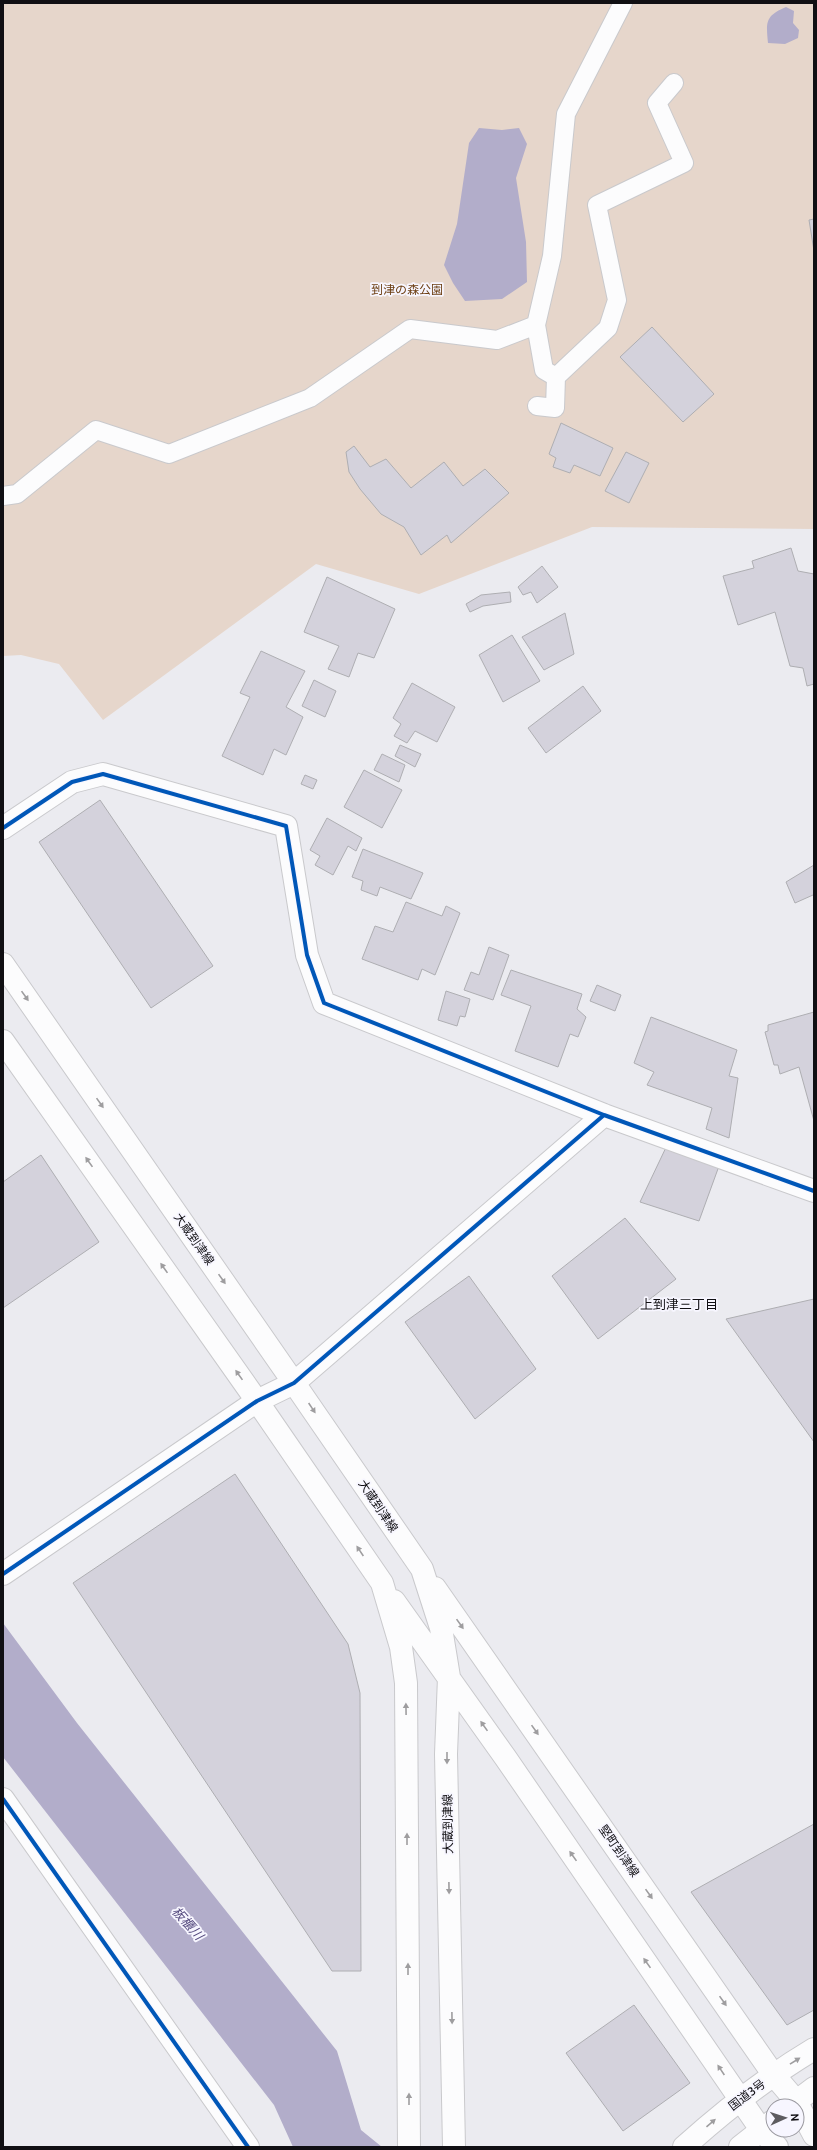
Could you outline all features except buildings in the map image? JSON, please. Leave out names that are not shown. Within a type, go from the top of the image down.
[{"type":"main road","points":[[3,828],[72,782],[102,774],[286,826],[307,955],[324,1003],[604,1115],[814,1191]]},
{"type":"main road","name":"大蔵到津線","points":[[3,964],[422,1569],[441,1628],[449,1677],[446,1754],[454,2147]]},
{"type":"main road","points":[[3,1041],[257,1401],[740,2099],[765,2124]]},
{"type":"main road","points":[[6,1572],[257,1401],[294,1383],[604,1115]]},
{"type":"main road","name":"堅町到津線","points":[[422,1569],[789,2098]]},
{"type":"main road","points":[[382,1583],[401,1647],[406,1683],[409,2142]]},
{"type":"main road","points":[[3,1799],[248,2147]]},
{"type":"main road","name":"国道3号","points":[[684,2147],[740,2099],[773,2074],[814,2049]]},
{"type":"main road","points":[[801,2098],[814,2088]]},
{"type":"main road","name":"堅町到津線","points":[[805,2122],[814,2135]]},
{"type":"main road","points":[[740,2147],[765,2128]]},
{"type":"lane","points":[[556,377],[544,370],[536,324],[552,256],[566,114],[623,3]]},
{"type":"lane","points":[[537,406],[555,408],[556,377],[608,328],[617,300],[597,205],[684,163],[656,103],[674,83]]},
{"type":"lane","points":[[3,496],[17,494],[96,430],[169,454],[310,398],[410,329],[497,340],[536,324]]},
{"type":"green space","name":"到津の森公園","points":[[3,3],[814,3],[814,529],[592,527],[419,594],[316,564],[103,720],[59,664],[21,655],[3,656]]},
{"type":"water","points":[[786,7],[794,11],[793,23],[799,30],[798,38],[785,44],[768,43],[768,20],[774,13]]},
{"type":"water","points":[[479,128],[502,130],[519,128],[527,144],[516,178],[526,242],[527,282],[502,299],[465,301],[453,283],[444,265],[457,224],[469,143]]},
{"type":"water","name":"板櫃川","points":[[3,1623],[77,1723],[337,2051],[361,2130],[382,2147],[293,2147],[274,2105],[3,1757]]},
{"type":"cycle path","points":[[3,828],[72,782],[103,774],[286,826],[307,955],[324,1003],[604,1115],[814,1191]]},
{"type":"cycle path","points":[[3,1574],[257,1401],[294,1383],[604,1115]]},
{"type":"cycle path","points":[[3,1799],[248,2147]]},
{"type":"district","name":"上到津三丁目","points":[[679,1304]]}]
